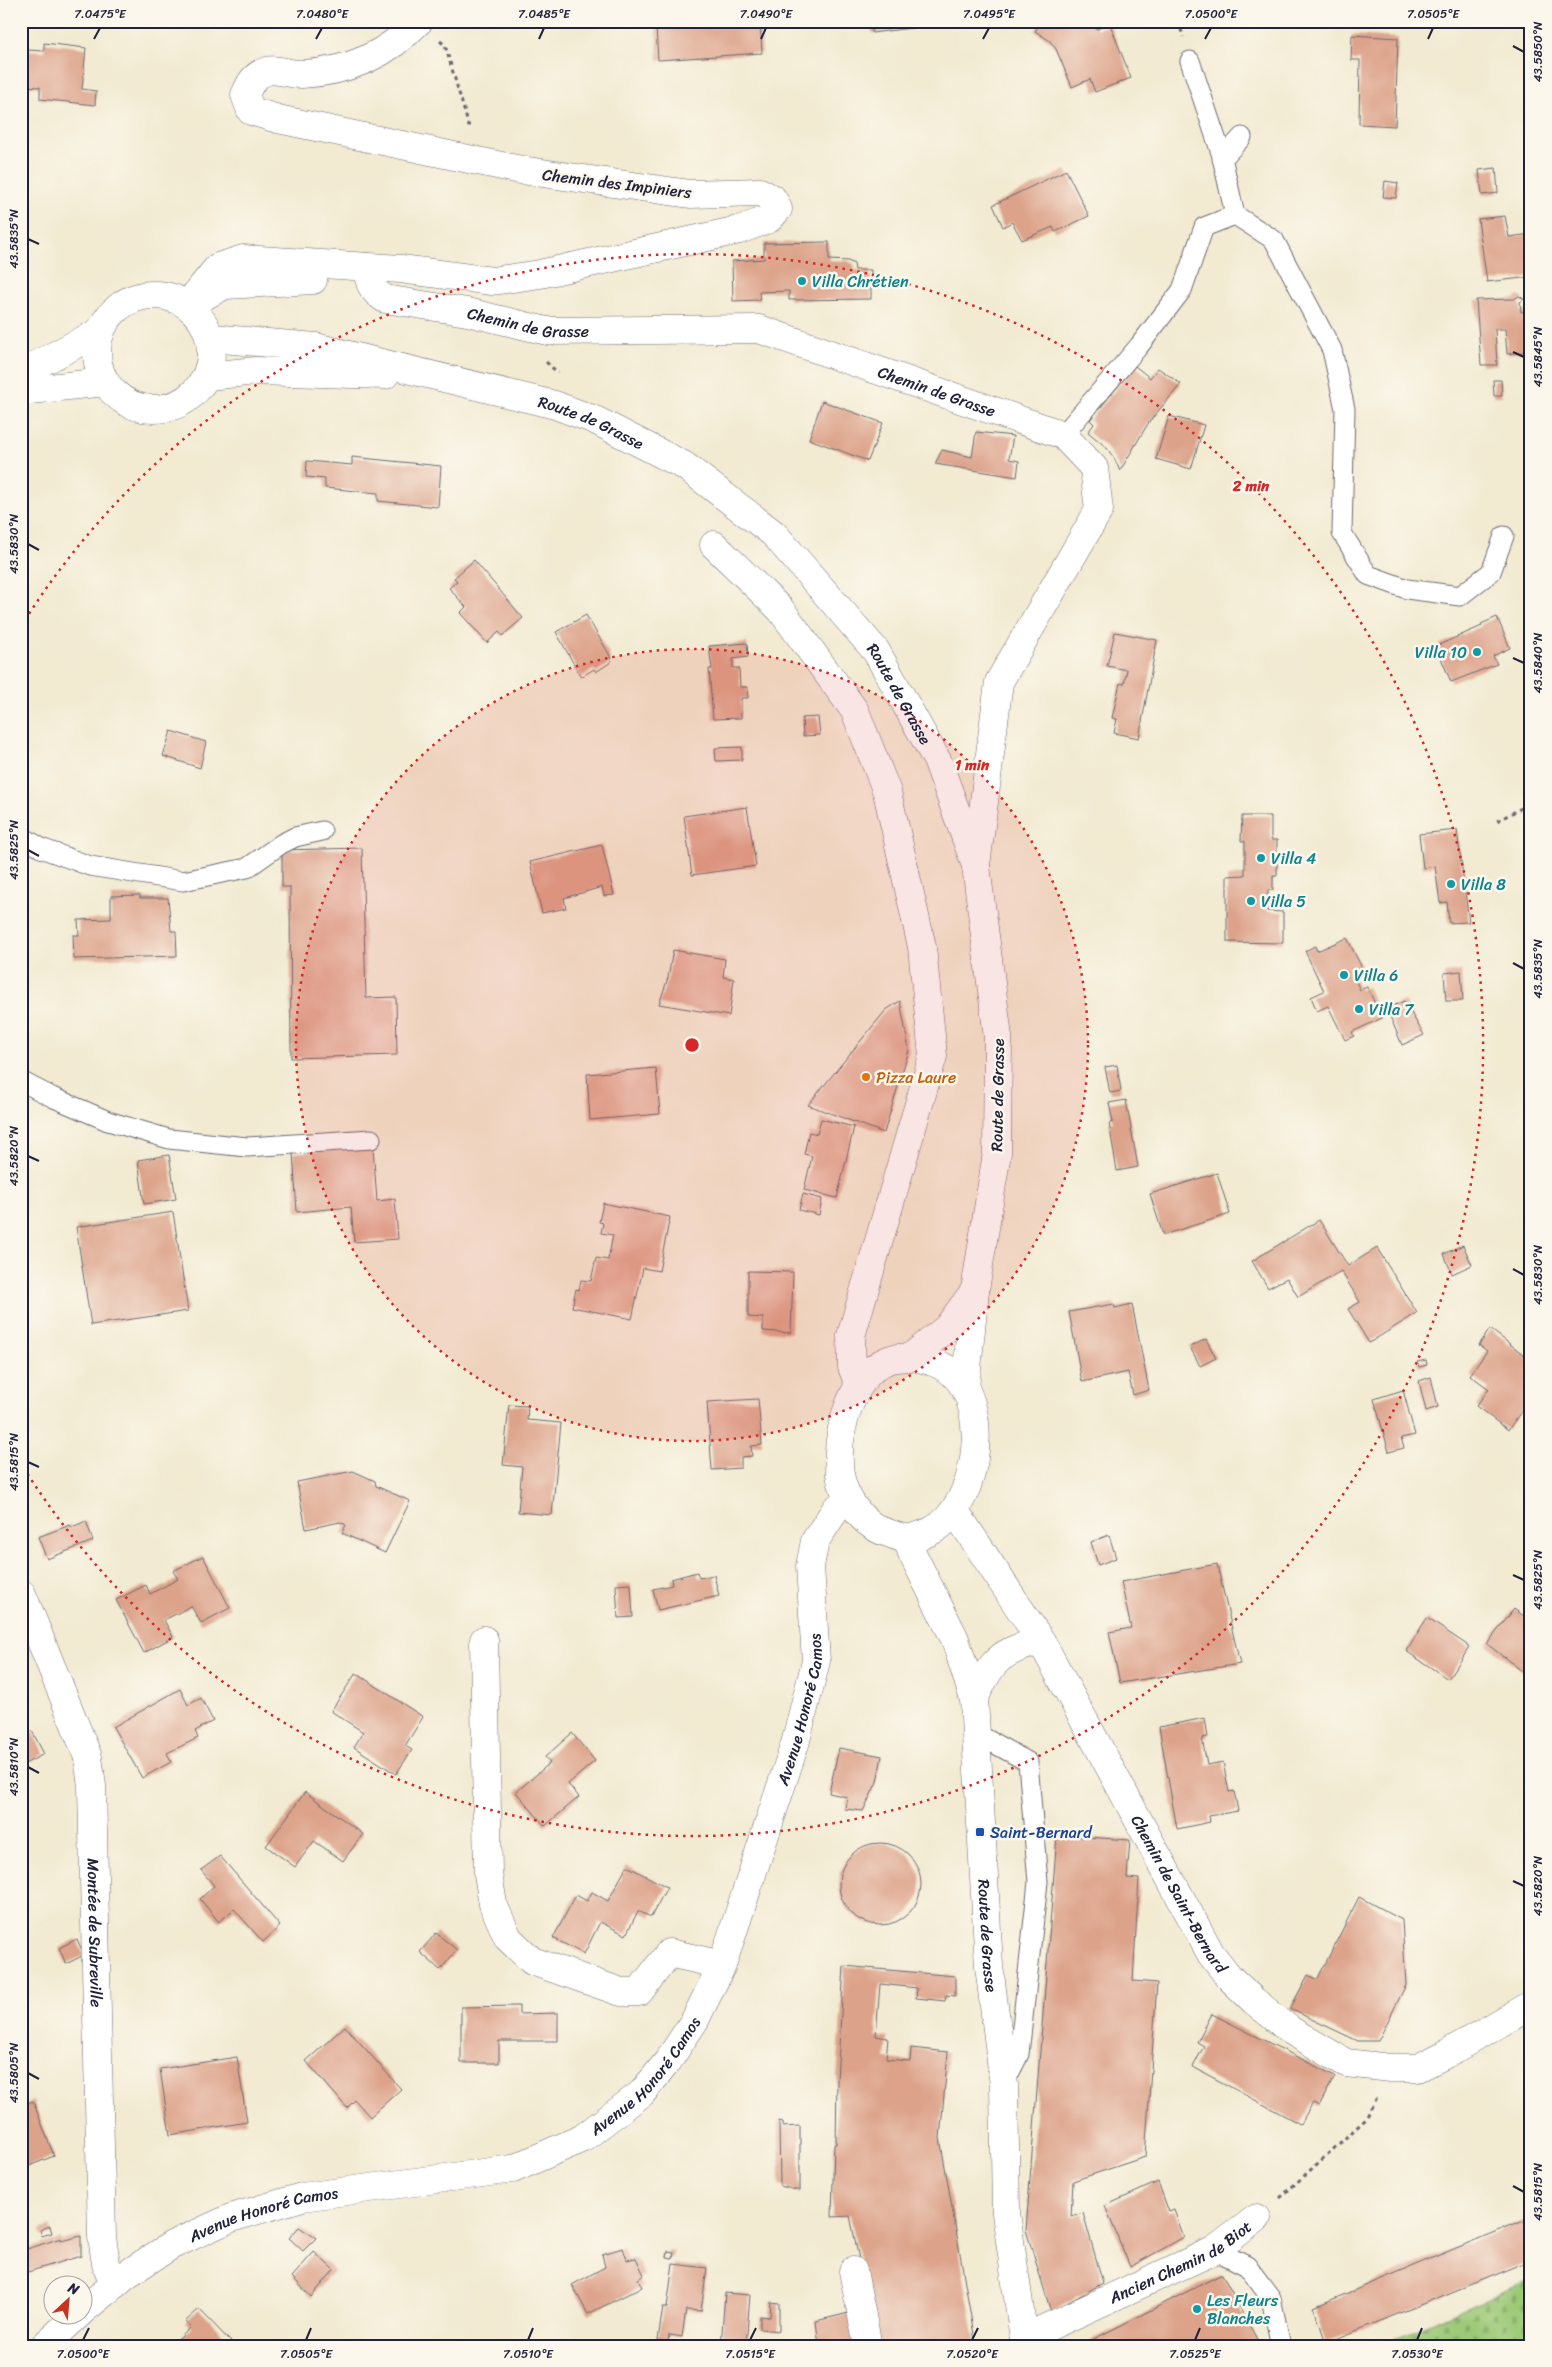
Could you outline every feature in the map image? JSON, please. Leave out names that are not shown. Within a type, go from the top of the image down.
[{"type":"street","name":"Chemin des Impiniers","points":[[187,305],[224,285],[263,281],[322,280],[367,267],[401,269],[492,281],[540,274],[739,230],[769,220],[778,209],[773,199],[760,192],[690,194],[521,170],[278,119],[251,111],[245,95],[253,78],[269,70],[300,74],[343,70],[389,48],[419,21]]},
{"type":"street","name":"Chemin de Grasse","points":[[367,267],[369,283],[374,292],[385,299],[467,312],[547,331],[759,329],[1063,435],[1094,468],[1099,510],[999,682],[976,866]]},
{"type":"street","points":[[155,295],[172,297],[187,305],[206,326],[210,338],[212,357],[208,376],[198,391],[184,402],[167,409],[149,410],[132,406],[116,396],[105,382],[98,366],[97,348],[101,331],[110,316],[122,304],[138,297],[155,295]]},
{"type":"street","points":[[21,372],[101,331]]},
{"type":"street","name":"Route de Grasse","points":[[210,338],[316,347],[555,405],[595,420],[685,466],[774,534],[876,651],[938,762],[976,866],[998,1038],[997,1152],[975,1290],[965,1388]]},
{"type":"street","name":"Route de Grasse","points":[[208,376],[256,371],[361,376],[432,375]]},
{"type":"street","points":[[21,390],[105,382]]},
{"type":"street","points":[[714,545],[782,610],[855,710],[887,792],[922,946],[933,1056],[851,1336],[852,1367],[859,1385]]},
{"type":"street","name":"Route de Grasse","points":[[911,1357],[947,1328],[975,1290]]},
{"type":"street","points":[[911,1357],[931,1361],[950,1371],[965,1388],[976,1431],[974,1463],[965,1490],[955,1510],[929,1533],[907,1538],[881,1531],[862,1518],[848,1500],[838,1473],[838,1451],[843,1419],[859,1385],[872,1371],[888,1360],[911,1357]]},
{"type":"street","name":"Avenue Honoré Camos","points":[[92,2303],[115,2284],[172,2245],[231,2218],[302,2197],[513,2169],[583,2138],[642,2092],[668,2061],[695,2020],[722,1965],[795,1744],[816,1661],[810,1566],[815,1541],[836,1509],[848,1500]]},
{"type":"street","name":"Chemin de Saint-Bernard","points":[[955,1510],[1041,1642],[1211,1954],[1229,1977],[1254,2001],[1290,2030],[1346,2062],[1390,2068],[1418,2068],[1531,2005]]},
{"type":"street","name":"Route de Grasse","points":[[907,1538],[912,1553],[955,1639],[974,1699],[988,1966],[1004,2085],[1006,2213],[1024,2342]]},
{"type":"street","name":"Montée de Subreville","points":[[22,1594],[88,1757],[92,1786],[102,2237],[106,2264],[115,2284]]},
{"type":"street","points":[[484,1640],[488,1874],[493,1904],[508,1938],[532,1961],[621,1992],[639,1992],[668,1953],[722,1965]]},
{"type":"street","points":[[974,1699],[987,1671],[1000,1657],[1018,1647],[1041,1642]]},
{"type":"street","name":"Ancien Chemin de Biot","points":[[1024,2342],[1215,2250],[1257,2218]]},
{"type":"street","points":[[852,2271],[868,2346]]},
{"type":"street","points":[[44,2346],[68,2324]]},
{"type":"lane","points":[[1190,61],[1222,159],[1235,215],[1274,240],[1301,296],[1332,350],[1345,409],[1342,533],[1368,575],[1407,589],[1460,596],[1491,572],[1504,536]]},
{"type":"lane","points":[[1222,159],[1242,137]]},
{"type":"lane","points":[[1063,435],[1140,346],[1182,290],[1204,227],[1235,215]]},
{"type":"lane","points":[[21,836],[41,848],[90,866],[183,881],[247,868],[288,840],[322,831]]},
{"type":"lane","points":[[21,1081],[52,1097],[108,1121],[169,1140],[247,1147],[371,1139]]},
{"type":"lane","points":[[977,1734],[1028,1762],[1038,1882],[1019,2054],[1004,2085]]},
{"type":"lane","points":[[1215,2250],[1247,2266],[1271,2298],[1281,2346]]},
{"type":"path","points":[[445,45],[479,161]]},
{"type":"path","points":[[1497,821],[1531,803]]},
{"type":"path","name":"Ancien Chemin de Biot","points":[[1257,2218],[1366,2119],[1390,2068]]},
{"type":"green space","points":[[1531,2279],[1531,2346],[1379,2346]]},
{"type":"building","points":[[671,21],[760,21],[762,53],[658,60],[656,27],[671,25]]},
{"type":"building","points":[[871,21],[926,21],[927,26],[872,33]]},
{"type":"building","points":[[1042,21],[1093,21],[1097,29],[1110,24],[1131,78],[1095,92],[1090,79],[1072,87],[1056,49],[1050,41],[1035,31]]},
{"type":"building","points":[[1352,35],[1398,38],[1395,126],[1359,124],[1360,60],[1351,60]]},
{"type":"building","points":[[44,43],[86,48],[82,89],[96,91],[95,105],[40,99],[40,87],[23,86],[27,50],[44,51]]},
{"type":"building","points":[[1496,168],[1498,193],[1482,195],[1479,170]]},
{"type":"building","points":[[1066,170],[1089,216],[1055,232],[1053,227],[1022,240],[1012,222],[1003,227],[993,205]]},
{"type":"building","points":[[1385,181],[1398,183],[1396,198],[1383,197]]},
{"type":"building","points":[[1505,216],[1509,237],[1531,234],[1531,277],[1487,282],[1478,219]]},
{"type":"building","name":"Villa Chrétien","points":[[829,242],[829,260],[848,261],[854,264],[855,270],[871,270],[871,299],[789,300],[789,291],[759,292],[760,300],[733,301],[732,261],[764,259],[764,243]]},
{"type":"building","points":[[1519,296],[1524,299],[1520,302],[1521,312],[1531,310],[1531,351],[1507,354],[1505,329],[1495,329],[1497,365],[1481,365],[1476,300],[1514,299]]},
{"type":"building","points":[[1135,366],[1150,378],[1158,368],[1181,384],[1149,422],[1120,471],[1106,447],[1088,432],[1094,424],[1090,420]]},
{"type":"building","points":[[1493,380],[1501,380],[1502,396],[1494,396]]},
{"type":"building","points":[[822,401],[883,423],[868,461],[809,439]]},
{"type":"building","points":[[1169,416],[1204,425],[1191,469],[1156,459]]},
{"type":"building","points":[[976,432],[1013,436],[1009,459],[1019,461],[1017,477],[935,464],[942,450],[972,457]]},
{"type":"building","points":[[352,457],[441,466],[438,507],[378,501],[378,493],[325,488],[325,479],[306,477],[307,461],[352,465]]},
{"type":"building","points":[[474,560],[523,618],[502,636],[499,632],[487,643],[460,613],[466,607],[449,588],[457,581],[454,578]]},
{"type":"building","points":[[586,615],[609,654],[611,662],[596,672],[594,669],[581,677],[556,632]]},
{"type":"building","name":"Villa 10","points":[[1497,617],[1510,648],[1493,656],[1497,664],[1451,682],[1436,646],[1482,626],[1481,624]]},
{"type":"building","points":[[1115,632],[1157,640],[1139,738],[1114,733],[1117,719],[1112,718],[1120,683],[1124,684],[1127,670],[1107,666]]},
{"type":"building","points":[[747,643],[748,657],[733,659],[733,668],[739,668],[740,687],[747,687],[748,698],[741,698],[741,718],[713,719],[709,669],[712,669],[709,646]]},
{"type":"building","points":[[818,717],[820,735],[803,736],[802,718]]},
{"type":"building","points":[[171,731],[206,742],[200,768],[163,756]]},
{"type":"building","points":[[742,747],[742,760],[716,761],[715,748]]},
{"type":"building","points":[[747,807],[756,866],[692,875],[684,816]]},
{"type":"building","points":[[1242,816],[1271,816],[1271,840],[1277,840],[1277,876],[1273,876],[1273,890],[1268,890],[1267,911],[1283,912],[1283,943],[1227,942],[1227,876],[1245,875],[1245,841],[1241,841]]},
{"type":"building","name":"Villa 8","points":[[1457,830],[1469,922],[1449,923],[1447,902],[1440,903],[1435,866],[1423,868],[1419,834]]},
{"type":"building","points":[[602,845],[614,895],[604,896],[602,887],[564,898],[566,908],[542,913],[530,862]]},
{"type":"building","points":[[362,848],[366,998],[396,997],[397,1055],[291,1058],[290,887],[282,887],[282,850]]},
{"type":"building","points":[[140,895],[140,898],[168,898],[171,931],[176,931],[177,956],[74,959],[73,935],[79,935],[78,920],[111,919],[111,896]]},
{"type":"building","points":[[1347,938],[1364,972],[1354,977],[1360,990],[1367,987],[1382,1018],[1352,1032],[1354,1036],[1345,1040],[1328,1006],[1317,1011],[1311,997],[1324,991],[1305,951],[1315,946],[1317,951]]},
{"type":"building","points":[[673,950],[725,959],[723,977],[734,979],[729,1016],[659,1004],[668,978]]},
{"type":"building","points":[[1461,971],[1463,1001],[1446,1001],[1444,973]]},
{"type":"building","name":"Pizza Laure","points":[[900,1001],[909,1050],[884,1133],[808,1105],[886,1010]]},
{"type":"building","points":[[1404,1001],[1424,1035],[1402,1045],[1387,1009]]},
{"type":"building","points":[[1117,1065],[1121,1091],[1110,1093],[1105,1067]]},
{"type":"building","points":[[656,1068],[660,1114],[590,1120],[587,1074]]},
{"type":"building","points":[[1126,1100],[1138,1167],[1117,1171],[1109,1123],[1113,1122],[1109,1103]]},
{"type":"building","points":[[821,1119],[854,1127],[837,1198],[804,1190],[812,1156],[804,1154],[809,1132],[817,1134]]},
{"type":"building","points":[[373,1147],[377,1201],[395,1199],[398,1239],[354,1242],[351,1207],[297,1212],[293,1153]]},
{"type":"building","points":[[169,1155],[176,1199],[144,1204],[138,1160]]},
{"type":"building","points":[[1217,1173],[1230,1214],[1163,1235],[1150,1194]]},
{"type":"building","points":[[803,1194],[822,1199],[819,1215],[799,1210]]},
{"type":"building","points":[[603,1203],[670,1217],[659,1271],[643,1268],[632,1319],[572,1307],[576,1289],[579,1290],[581,1280],[591,1281],[596,1258],[608,1260],[613,1235],[601,1233],[603,1223],[599,1222]]},
{"type":"building","points":[[173,1212],[188,1311],[91,1325],[76,1227]]},
{"type":"building","points":[[1319,1220],[1348,1266],[1377,1248],[1417,1313],[1369,1343],[1348,1309],[1360,1302],[1341,1271],[1298,1297],[1287,1278],[1268,1288],[1252,1261]]},
{"type":"building","points":[[1463,1245],[1472,1265],[1452,1274],[1444,1254]]},
{"type":"building","points":[[748,1271],[793,1272],[791,1333],[763,1331],[763,1318],[748,1317]]},
{"type":"building","points":[[1114,1304],[1115,1308],[1132,1304],[1149,1390],[1133,1395],[1128,1372],[1082,1382],[1069,1312]]},
{"type":"building","points":[[1490,1329],[1531,1360],[1531,1398],[1508,1430],[1476,1406],[1489,1389],[1470,1375],[1487,1351],[1479,1345]]},
{"type":"building","points":[[1206,1339],[1216,1358],[1200,1366],[1190,1347]]},
{"type":"building","points":[[1426,1360],[1427,1365],[1419,1367],[1417,1362]]},
{"type":"building","points":[[1431,1377],[1438,1407],[1426,1411],[1419,1381]]},
{"type":"building","points":[[1403,1390],[1415,1435],[1401,1438],[1404,1448],[1389,1452],[1374,1399]]},
{"type":"building","points":[[758,1399],[762,1445],[751,1446],[752,1456],[741,1457],[741,1468],[712,1470],[707,1402]]},
{"type":"building","points":[[509,1405],[528,1406],[527,1420],[561,1423],[552,1515],[518,1512],[522,1467],[503,1465]]},
{"type":"building","points":[[353,1471],[375,1481],[376,1486],[410,1501],[385,1553],[342,1533],[346,1525],[340,1522],[306,1529],[297,1482]]},
{"type":"building","points":[[86,1521],[93,1541],[47,1559],[38,1537]]},
{"type":"building","points":[[1109,1535],[1116,1558],[1098,1565],[1091,1542]]},
{"type":"building","points":[[203,1556],[230,1608],[201,1623],[191,1606],[164,1620],[173,1637],[144,1653],[116,1600],[146,1585],[150,1594],[178,1579],[173,1571]]},
{"type":"building","points":[[1217,1564],[1240,1664],[1120,1683],[1109,1632],[1131,1628],[1121,1582]]},
{"type":"building","points":[[697,1572],[699,1578],[714,1575],[719,1596],[658,1610],[653,1589],[672,1585],[671,1579]]},
{"type":"building","points":[[631,1584],[633,1617],[618,1618],[616,1585]]},
{"type":"building","points":[[1514,1609],[1531,1621],[1531,1678],[1487,1644]]},
{"type":"building","points":[[1427,1618],[1470,1647],[1448,1679],[1406,1651]]},
{"type":"building","points":[[356,1673],[423,1717],[405,1746],[412,1750],[396,1774],[354,1747],[363,1732],[331,1711]]},
{"type":"building","points":[[180,1689],[188,1705],[201,1698],[213,1721],[195,1731],[198,1738],[167,1753],[171,1762],[142,1778],[113,1727]]},
{"type":"building","points":[[1205,1718],[1208,1737],[1202,1738],[1207,1765],[1223,1762],[1229,1792],[1234,1791],[1238,1811],[1209,1816],[1210,1822],[1177,1829],[1159,1727]]},
{"type":"building","points":[[32,1731],[44,1754],[21,1766],[21,1736]]},
{"type":"building","points":[[572,1733],[595,1761],[568,1784],[579,1797],[545,1826],[516,1792],[550,1763],[545,1757]]},
{"type":"building","points":[[839,1748],[882,1756],[877,1782],[863,1811],[845,1809],[847,1797],[829,1793]]},
{"type":"building","points":[[305,1792],[363,1834],[343,1861],[314,1841],[295,1867],[266,1846]]},
{"type":"building","points":[[1057,1835],[1130,1840],[1127,1878],[1139,1879],[1133,1981],[1157,1983],[1145,2157],[1073,2181],[1071,2217],[1083,2213],[1103,2283],[1051,2312],[1026,2230]]},
{"type":"building","points":[[880,1843],[896,1846],[909,1855],[918,1868],[921,1884],[918,1900],[909,1913],[896,1922],[880,1925],[864,1922],[851,1913],[842,1900],[839,1884],[842,1868],[851,1855],[864,1846]]},
{"type":"building","points":[[220,1856],[280,1926],[263,1942],[234,1909],[219,1922],[200,1899],[214,1886],[201,1870]]},
{"type":"building","points":[[627,1866],[667,1887],[651,1917],[638,1911],[626,1935],[600,1922],[584,1954],[553,1938],[576,1895],[587,1901],[592,1892],[608,1901]]},
{"type":"building","points":[[1359,1897],[1402,1920],[1406,1985],[1378,2041],[1358,2041],[1290,2009],[1308,1975],[1317,1980]]},
{"type":"building","points":[[436,1933],[457,1950],[440,1970],[420,1952]]},
{"type":"building","points":[[77,1939],[84,1955],[66,1964],[59,1948]]},
{"type":"building","points":[[844,1966],[955,1976],[955,1996],[946,1995],[945,2001],[916,1998],[917,1988],[880,1984],[876,2036],[888,2038],[886,2059],[910,2061],[911,2048],[948,2052],[940,2138],[976,2346],[877,2346],[850,2216],[832,2217],[837,2079]]},
{"type":"building","points":[[519,2006],[519,2014],[558,2013],[558,2041],[499,2041],[499,2063],[461,2063],[461,2007]]},
{"type":"building","points":[[1212,2014],[1335,2076],[1319,2106],[1313,2103],[1300,2124],[1193,2067],[1204,2046],[1197,2042]]},
{"type":"building","points":[[345,2026],[401,2089],[370,2117],[355,2100],[347,2108],[306,2061]]},
{"type":"building","points":[[237,2057],[247,2122],[170,2135],[160,2069]]},
{"type":"building","points":[[33,2101],[54,2156],[21,2169],[21,2106]]},
{"type":"building","points":[[779,2121],[783,2122],[783,2127],[800,2126],[800,2191],[780,2186]]},
{"type":"building","points":[[1158,2182],[1169,2212],[1174,2210],[1184,2237],[1130,2267],[1105,2206]]},
{"type":"building","points":[[1531,2217],[1531,2260],[1326,2343],[1314,2307]]},
{"type":"building","points":[[50,2226],[52,2233],[42,2236],[40,2230]]},
{"type":"building","points":[[299,2227],[316,2238],[303,2251],[289,2238]]},
{"type":"building","points":[[81,2236],[81,2256],[21,2274],[21,2251],[61,2238],[61,2241]]},
{"type":"building","points":[[623,2248],[627,2260],[636,2258],[644,2275],[638,2279],[642,2287],[588,2314],[572,2285],[605,2267],[602,2254]]},
{"type":"building","points":[[668,2251],[674,2252],[673,2258],[667,2257]]},
{"type":"building","points":[[314,2252],[334,2270],[311,2297],[292,2277]]},
{"type":"building","points":[[673,2264],[707,2268],[701,2311],[686,2310],[682,2337],[669,2335],[668,2342],[658,2340],[663,2307],[667,2307]]},
{"type":"building","name":"Les Fleurs Blanches","points":[[1222,2274],[1259,2343],[1265,2346],[1080,2346]]},
{"type":"building","points":[[725,2293],[750,2295],[746,2346],[721,2346]]},
{"type":"building","points":[[771,2302],[779,2303],[779,2331],[760,2329],[760,2316],[770,2317]]},
{"type":"building","points":[[199,2309],[232,2343],[229,2346],[174,2344],[191,2327],[185,2322]]},
{"type":"building","points":[[857,2311],[863,2346],[819,2346],[816,2321]]},
{"type":"place","name":"Villa Chrétien","points":[[802,281]]},
{"type":"place","name":"Villa 10","points":[[1477,652]]},
{"type":"place","name":"Villa 4","points":[[1261,858]]},
{"type":"place","name":"Villa 8","points":[[1451,884]]},
{"type":"place","name":"Villa 5","points":[[1251,901]]},
{"type":"place","name":"Villa 6","points":[[1344,975]]},
{"type":"place","name":"Villa 7","points":[[1359,1009]]},
{"type":"place","name":"Pizza Laure","points":[[866,1077]]},
{"type":"place","name":"Saint-Bernard","points":[[980,1832]]},
{"type":"place","name":"Les Fleurs Blanches","points":[[1197,2309]]}]
